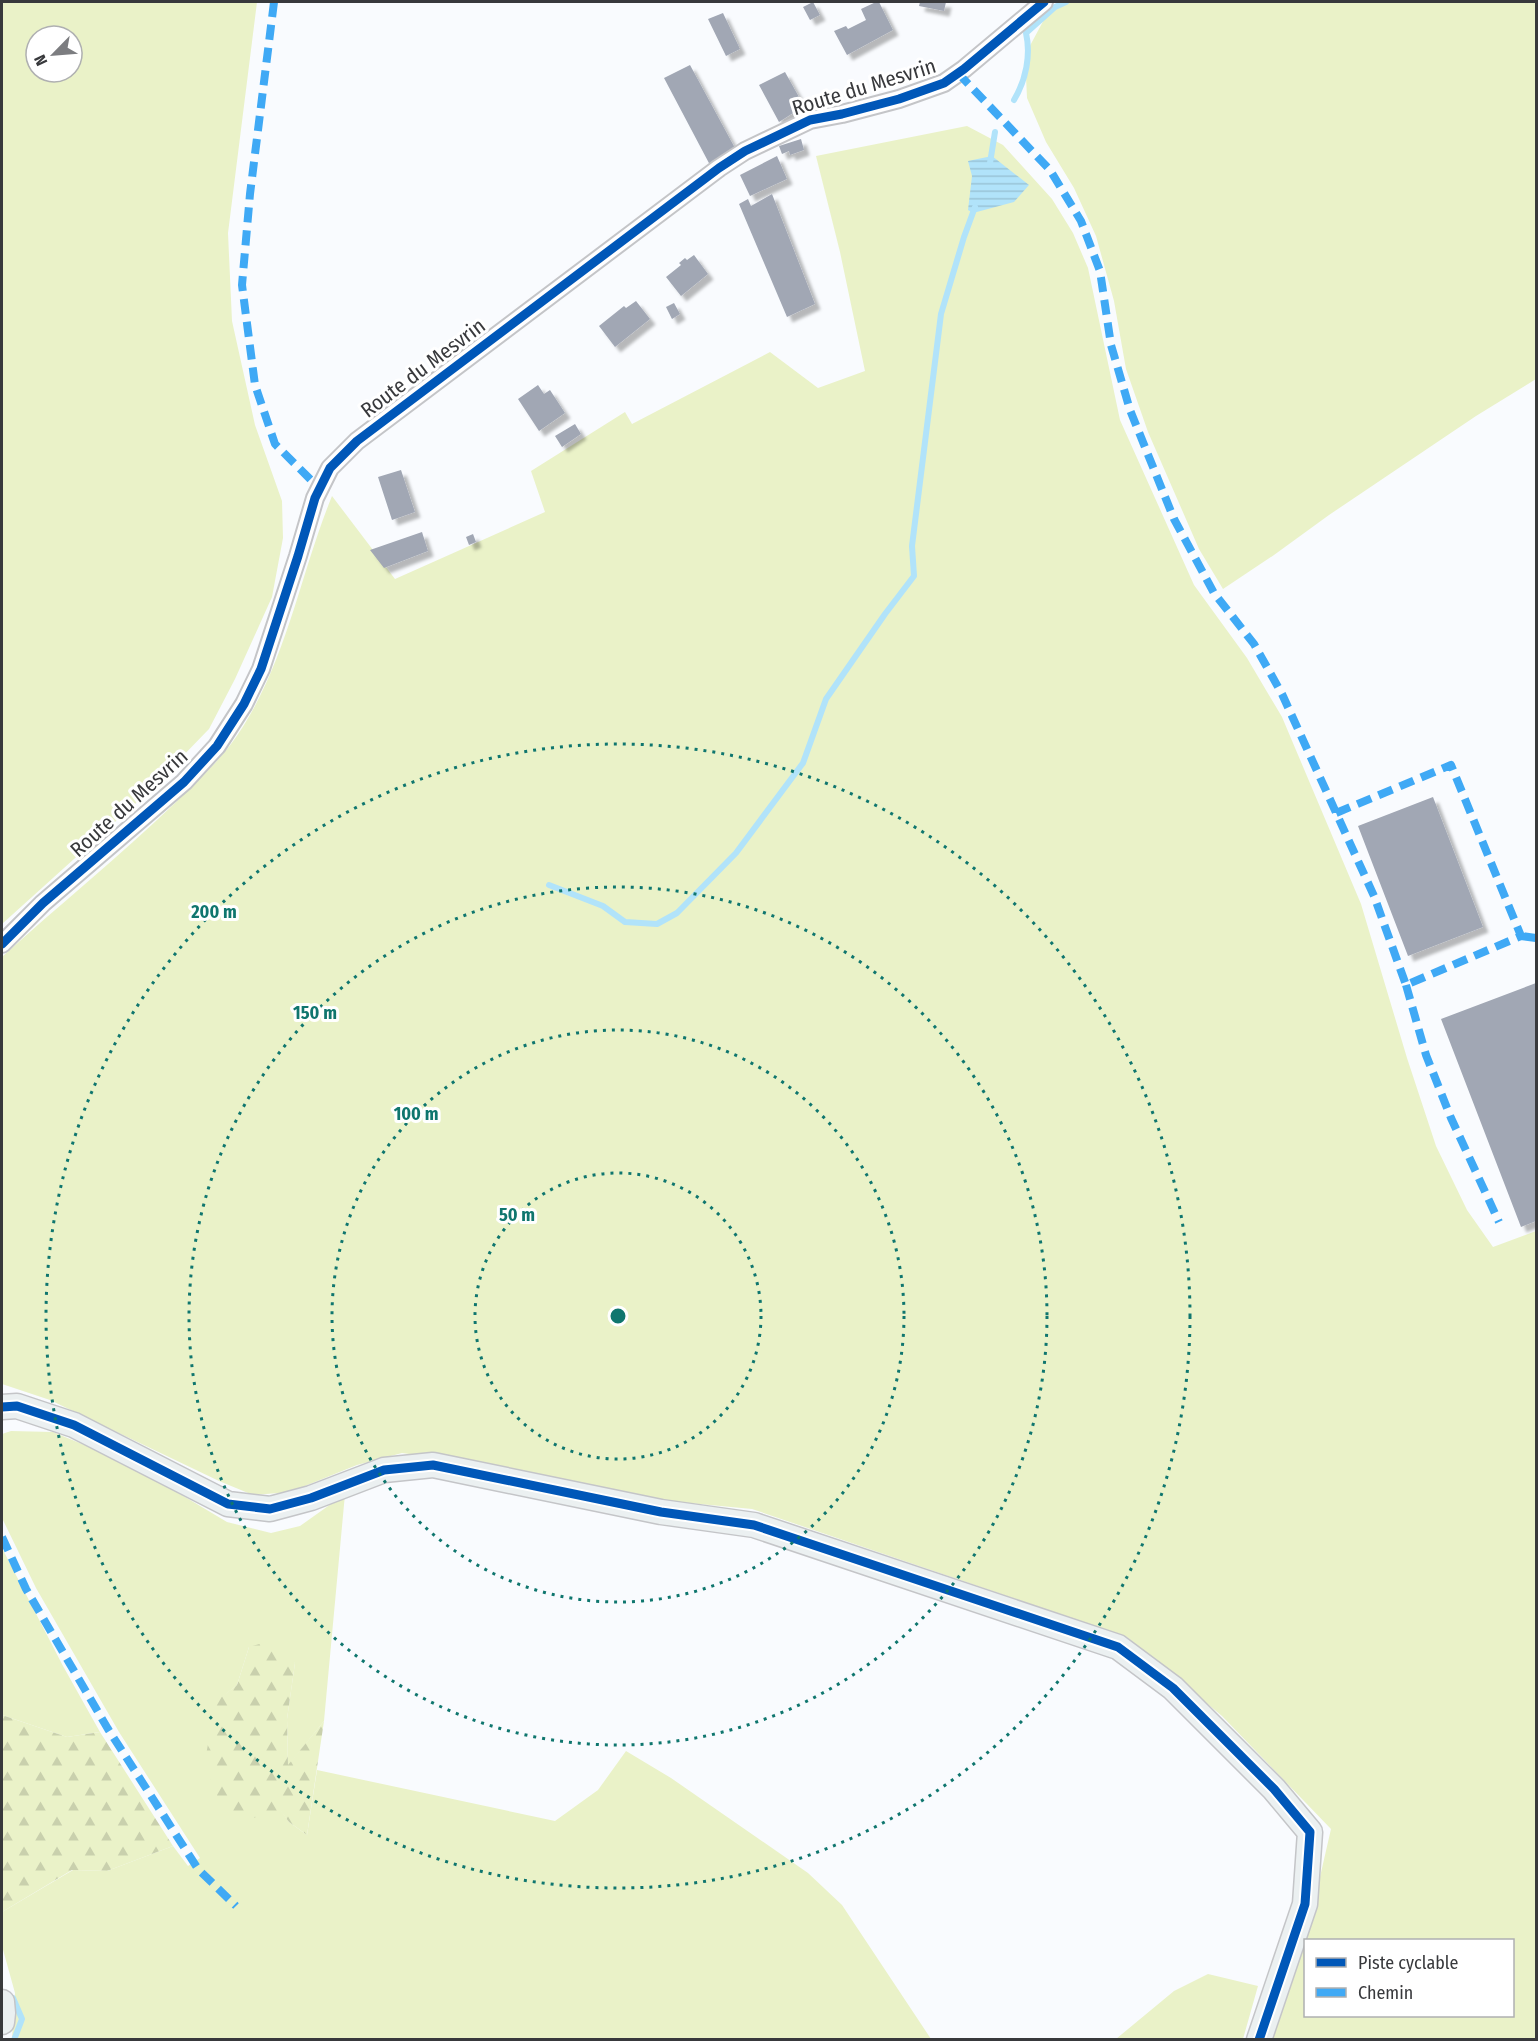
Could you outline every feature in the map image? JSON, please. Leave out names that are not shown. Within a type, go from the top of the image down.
[{"type":"street","name":"Route du Mesvrin","points":[[2,944],[43,903],[184,782],[217,746],[244,704],[261,669],[315,498],[330,468],[357,441],[719,168],[745,151],[810,120],[888,102],[944,83],[1044,2]]},
{"type":"street","points":[[2,1407],[17,1406],[74,1425],[228,1504],[270,1509],[311,1498],[384,1470],[434,1465],[661,1512],[754,1525],[1118,1647],[1173,1688],[1274,1789],[1310,1832],[1305,1904],[1259,2040]]},
{"type":"street","points":[[2,2002],[2,2022]]},
{"type":"green space","points":[[2,2],[257,2],[228,233],[232,321],[255,425],[282,501],[283,538],[272,597],[235,679],[209,729],[146,794],[2,924]]},
{"type":"green space","points":[[1064,2],[1536,2],[1536,379],[1476,416],[1223,589],[1199,549],[1148,432],[1126,369],[1114,301],[1096,236],[1074,188],[1046,142],[1027,98],[1025,55],[1047,14]]},
{"type":"green space","points":[[967,126],[1003,145],[1052,199],[1073,233],[1088,268],[1120,420],[1194,585],[1247,658],[1282,717],[1361,904],[1436,1146],[1467,1210],[1493,1247],[1536,1231],[1536,2039],[1270,2039],[1311,1916],[1331,1829],[1222,1716],[1127,1637],[752,1509],[668,1501],[474,1463],[402,1453],[357,1465],[290,1492],[253,1495],[50,1400],[2,1384],[2,957],[154,823],[194,785],[237,736],[272,670],[332,496],[395,579],[545,512],[531,471],[625,412],[632,424],[770,352],[818,388],[865,371],[840,252],[816,156]]},
{"type":"green space","points":[[11,1431],[53,1432],[128,1463],[227,1522],[271,1533],[300,1526],[345,1494],[324,1721],[288,1766],[287,1719],[295,1663],[249,1647],[237,1685],[216,1702],[280,1809],[289,1822],[307,1835],[317,1770],[555,1821],[598,1790],[626,1751],[671,1778],[808,1873],[842,1905],[931,2039],[12,2039],[15,1993],[2,1946],[2,1912],[73,1870],[107,1871],[173,1846],[188,1866],[200,1858],[119,1732],[36,1588],[2,1518],[2,1434]]},
{"type":"green space","points":[[2,1548],[100,1732],[67,1737],[2,1715]]},
{"type":"green space","points":[[274,1640],[295,1663],[287,1719],[288,1765],[324,1721],[307,1835],[289,1822],[280,1810],[237,1823],[213,1790],[206,1755],[216,1701],[237,1685],[249,1647]]},
{"type":"green space","points":[[2,1715],[67,1737],[100,1732],[173,1846],[107,1871],[72,1870],[2,1912]]},
{"type":"green space","points":[[1208,1974],[1258,1986],[1243,2039],[1116,2039],[1174,1991]]},
{"type":"water","points":[[992,156],[1029,185],[1014,202],[973,213],[968,210],[972,176],[968,161]]},
{"type":"building","points":[[813,2],[820,15],[810,20],[803,7]]},
{"type":"building","points":[[879,2],[893,30],[847,55],[834,31],[846,26],[848,29],[866,20],[861,9]]},
{"type":"building","points":[[920,2],[946,2],[944,11],[919,6]]},
{"type":"building","points":[[723,13],[740,49],[726,56],[708,19]]},
{"type":"building","points":[[690,65],[736,150],[710,165],[664,78]]},
{"type":"building","points":[[785,72],[804,106],[779,122],[759,85]]},
{"type":"building","points":[[801,139],[804,150],[790,155],[789,151],[782,154],[779,146]]},
{"type":"building","points":[[777,156],[787,179],[750,196],[740,175]]},
{"type":"building","points":[[772,194],[815,304],[787,317],[739,204],[748,199],[751,206]]},
{"type":"building","points":[[694,255],[708,274],[681,296],[666,277],[681,265],[679,263],[685,258],[687,260]]},
{"type":"building","points":[[636,301],[650,319],[615,347],[599,326],[624,306],[626,308]]},
{"type":"building","points":[[674,303],[680,314],[672,319],[666,307]]},
{"type":"building","points":[[538,385],[544,394],[550,390],[565,413],[539,431],[518,399]]},
{"type":"building","points":[[575,424],[581,434],[562,447],[555,436]]},
{"type":"building","points":[[401,470],[415,512],[392,520],[378,477]]},
{"type":"building","points":[[422,532],[428,551],[384,568],[370,550]]},
{"type":"building","points":[[473,534],[476,542],[469,545],[466,537]]},
{"type":"building","points":[[1433,797],[1483,927],[1408,956],[1358,826]]},
{"type":"building","points":[[1536,983],[1536,1221],[1521,1227],[1441,1019]]},
{"type":"waterway","points":[[1014,100],[1022,84],[1026,67],[1028,50],[1026,33],[1055,7],[1066,2]]},
{"type":"waterway","points":[[990,163],[995,132]]},
{"type":"waterway","points":[[549,885],[603,906],[625,922],[657,924],[677,913],[736,853],[803,763],[826,699],[914,576],[912,546],[941,314],[975,207]]},
{"type":"waterway","points":[[13,1998],[22,2019],[14,2040]]},
{"type":"marked path","points":[[274,2],[250,194],[242,285],[255,385],[275,444],[320,489]]},
{"type":"marked path","points":[[958,73],[1050,170],[1081,221],[1100,271],[1111,345],[1130,410],[1174,519],[1214,593],[1254,644],[1282,694],[1374,896],[1406,985],[1521,936],[1451,765],[1336,813]]},
{"type":"marked path","points":[[1521,936],[1536,938]]},
{"type":"marked path","points":[[1406,985],[1426,1055],[1451,1118],[1499,1222]]},
{"type":"marked path","points":[[2,1537],[26,1589],[108,1729],[198,1869],[236,1906]]},
{"type":"cycle path","points":[[2,944],[43,903],[184,782],[217,746],[244,704],[261,669],[315,498],[330,468],[357,441],[719,168],[745,151],[810,120],[899,99],[944,83],[1044,2]]},
{"type":"cycle path","points":[[2,1407],[17,1406],[74,1425],[228,1504],[270,1509],[311,1498],[384,1470],[433,1465],[661,1512],[754,1525],[1118,1647],[1173,1688],[1274,1789],[1310,1832],[1305,1904],[1259,2040]]}]
